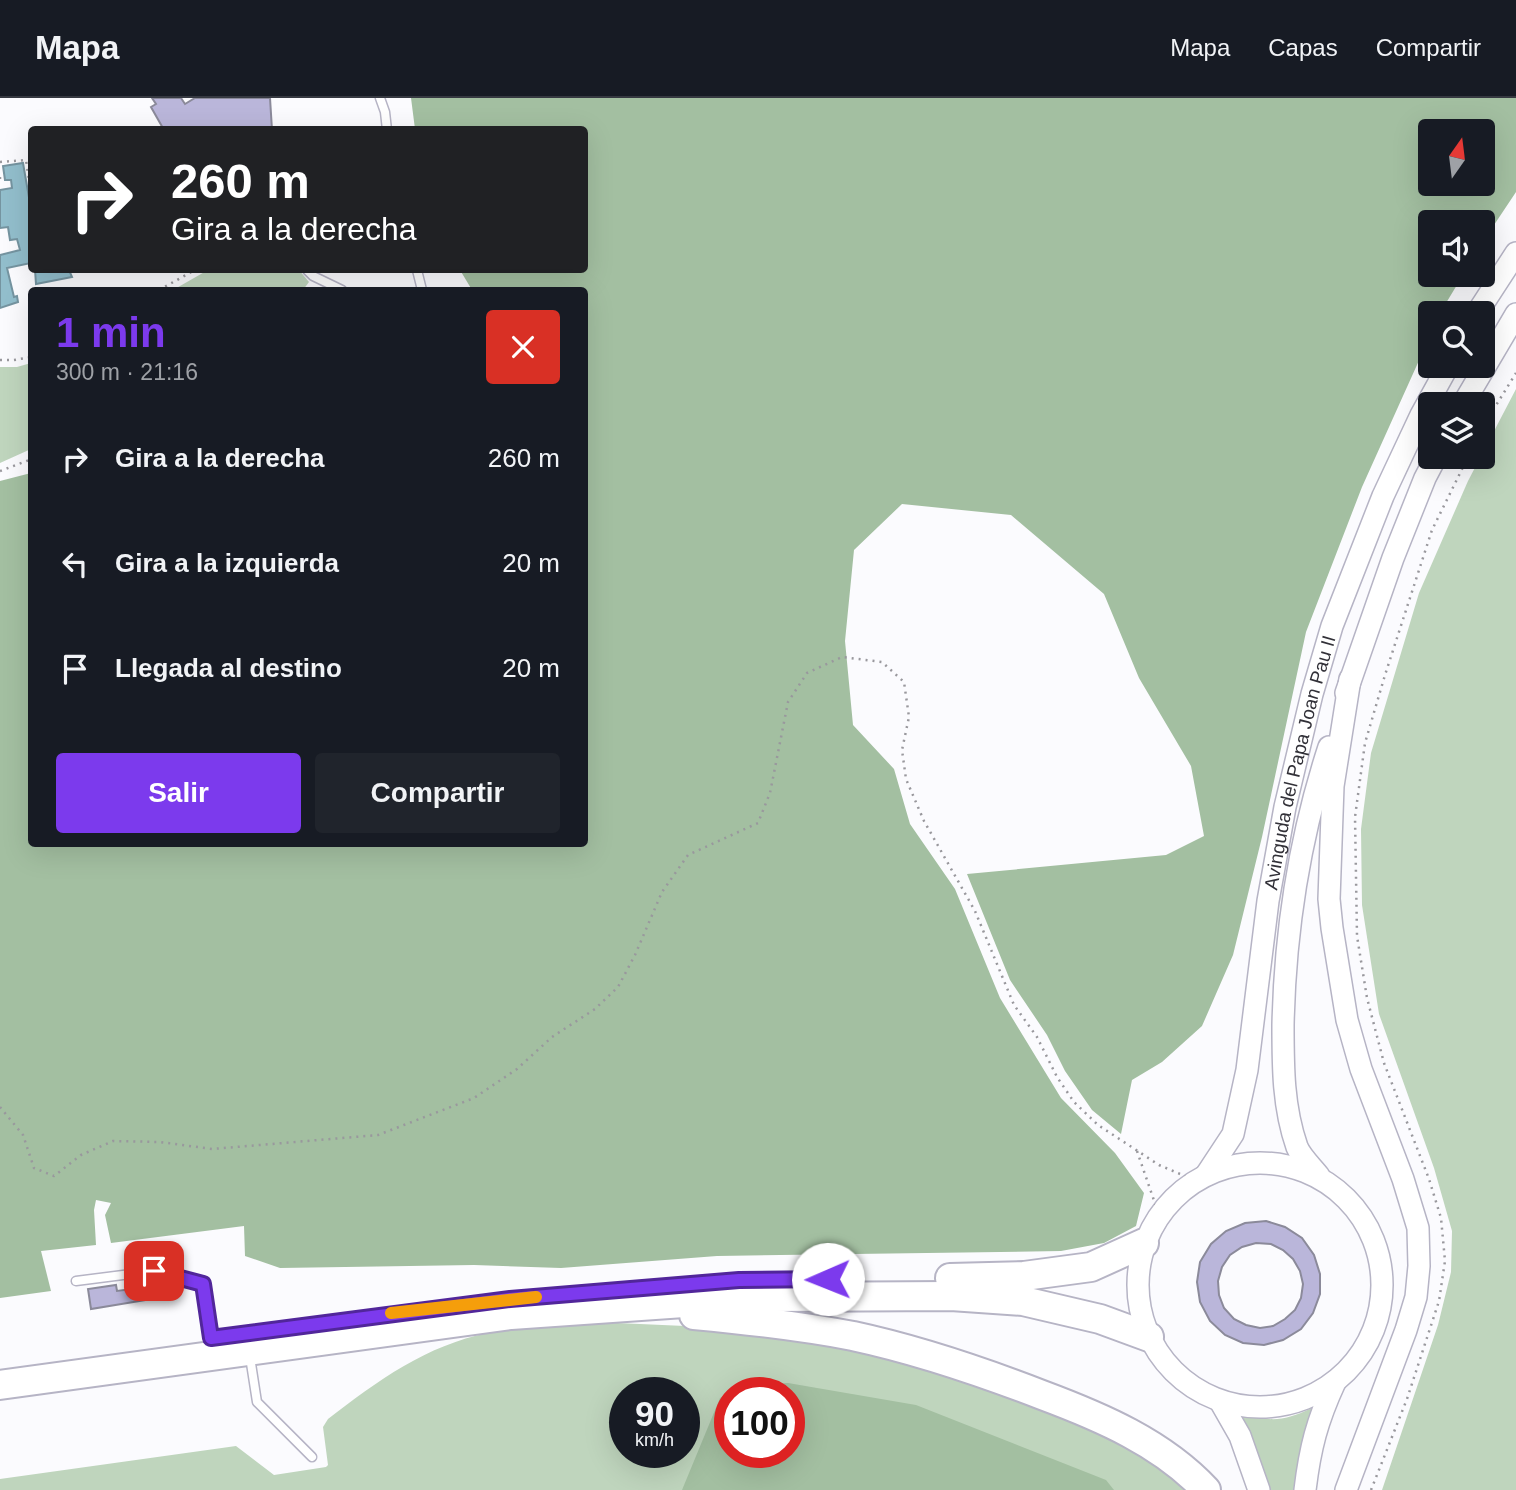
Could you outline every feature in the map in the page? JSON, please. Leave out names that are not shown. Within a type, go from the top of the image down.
[{"type":"highway","points":[[0,1367],[418,1310],[653,1286],[739,1280],[1024,1276],[1091,1267],[1144,1243]]},
{"type":"highway","points":[[0,1385],[512,1315],[771,1297],[984,1298],[1023,1301],[1077,1312],[1149,1338]]},
{"type":"highway","points":[[615,1307],[841,1334],[895,1346],[981,1371],[1064,1403],[1136,1436],[1171,1458],[1206,1490]]},
{"type":"main road","points":[[1485,301],[1516,253]]},
{"type":"main road","points":[[1470,392],[1515,316]]},
{"type":"main road","name":"Avinguda del Papa Joan Pau II","points":[[1201,1178],[1233,1134],[1247,1070],[1268,901],[1285,807],[1326,648],[1359,552],[1382,496],[1441,378]]},
{"type":"main road","name":"Avinguda del Papa Joan Pau II","points":[[1321,1178],[1298,1150],[1285,1101],[1284,990],[1297,878],[1317,785],[1350,679],[1393,558],[1430,469]]},
{"type":"main road","name":"Avinguda del Papa Joan Pau II","points":[[1346,1490],[1406,1330],[1416,1297],[1419,1266],[1418,1228],[1403,1179],[1361,1069],[1347,1020],[1332,928],[1329,900],[1333,786],[1350,679]]},
{"type":"main road","points":[[1244,1163],[1283,1164],[1321,1178],[1352,1203],[1374,1237],[1383,1277],[1379,1317],[1363,1353],[1335,1382],[1299,1401],[1259,1408],[1220,1401],[1191,1386],[1167,1365],[1149,1338],[1139,1307],[1138,1274],[1144,1243],[1159,1215],[1180,1192],[1201,1178],[1244,1163]]},
{"type":"main road","points":[[1305,1490],[1310,1447],[1335,1382]]},
{"type":"main road","points":[[1220,1401],[1240,1436],[1259,1490]]},
{"type":"lane","points":[[380,98],[387,126]]},
{"type":"lane","points":[[310,273],[336,287]]},
{"type":"lane","points":[[76,1281],[154,1271],[203,1284],[211,1338]]},
{"type":"lane","points":[[249,1350],[257,1402],[312,1457]]},
{"type":"path","points":[[0,162],[26,160],[28,173]]},
{"type":"path","points":[[165,287],[191,273]]},
{"type":"path","points":[[0,360],[28,358]]},
{"type":"path","points":[[1495,407],[1516,373]]},
{"type":"path","points":[[0,471],[28,460]]},
{"type":"path","points":[[1371,1490],[1407,1399],[1439,1301],[1445,1261],[1441,1218],[1384,1063],[1367,998],[1357,936],[1355,817],[1365,743],[1385,675],[1432,530],[1462,469]]},
{"type":"path","points":[[0,1107],[23,1135],[34,1168],[54,1175],[81,1155],[113,1141],[160,1142],[212,1149],[378,1135],[474,1098],[517,1069],[552,1037],[595,1009],[618,987],[662,892],[688,855],[758,823],[770,793],[788,702],[807,673],[842,657],[882,662],[904,682],[909,717],[902,750],[906,779],[924,821],[975,911],[1014,1005],[1037,1037],[1057,1077],[1074,1102],[1098,1125],[1159,1165],[1201,1178]]},
{"type":"path","points":[[1137,1150],[1159,1215]]},
{"type":"green space","points":[[411,98],[1516,98],[1516,192],[1495,224],[1495,210],[1418,210],[1418,287],[1456,287],[1447,301],[1418,301],[1418,363],[1362,487],[1306,632],[1262,837],[1233,955],[1202,1026],[1162,1062],[1132,1080],[1121,1134],[1092,1110],[1010,980],[967,874],[1166,855],[1204,836],[1191,766],[1139,678],[1104,594],[1011,515],[902,504],[854,550],[845,641],[853,725],[894,769],[910,824],[955,889],[1000,998],[1061,1098],[1115,1153],[1144,1193],[1136,1226],[1104,1243],[1061,1251],[717,1256],[561,1268],[474,1265],[280,1268],[245,1256],[244,1226],[111,1243],[105,1215],[111,1203],[96,1200],[96,1245],[41,1251],[51,1291],[0,1298],[0,481],[28,474],[28,847],[588,847],[588,287],[470,287],[462,273],[588,273],[588,126],[415,126]]},
{"type":"green space","points":[[203,273],[302,273],[309,282],[305,287],[178,287]]},
{"type":"green space","points":[[28,364],[28,450],[0,463],[0,367]]},
{"type":"green space","points":[[1516,389],[1516,1490],[1382,1490],[1438,1325],[1451,1272],[1452,1231],[1434,1168],[1379,1014],[1362,905],[1361,829],[1371,753],[1419,593],[1474,469],[1495,469],[1495,429]]},
{"type":"green space","points":[[617,1323],[753,1329],[945,1368],[1145,1452],[1192,1490],[0,1490],[0,1479],[236,1446],[274,1475],[326,1467],[328,1465],[323,1427],[328,1419],[384,1378],[444,1346],[488,1333],[536,1327]]},
{"type":"green space","points":[[805,1386],[916,1405],[1106,1480],[1114,1490],[682,1490],[691,1468],[700,1468],[700,1446],[714,1413],[714,1468],[805,1468]]},
{"type":"green space","points":[[1312,1408],[1303,1442],[1296,1490],[1268,1490],[1242,1415],[1278,1419]]},
{"type":"water","points":[[23,163],[28,192],[28,264],[7,268],[14,297],[17,296],[18,302],[0,308],[0,255],[20,250],[17,239],[10,240],[8,227],[0,228],[0,190],[12,188],[11,180],[5,180],[3,166]]},
{"type":"water","points":[[35,273],[70,273],[72,277],[36,284]]},
{"type":"building","points":[[152,98],[181,98],[185,104],[195,98],[270,98],[272,126],[162,126],[151,107],[156,104]]},
{"type":"building","points":[[1266,1221],[1285,1227],[1302,1238],[1314,1255],[1320,1274],[1320,1294],[1313,1313],[1301,1329],[1283,1340],[1264,1345],[1243,1343],[1225,1335],[1210,1321],[1200,1302],[1197,1282],[1200,1262],[1211,1244],[1226,1231],[1245,1223]],"holes":[[[1256,1243],[1271,1244],[1293,1259],[1300,1271],[1303,1284],[1301,1298],[1295,1310],[1273,1326],[1260,1328],[1246,1325],[1234,1319],[1224,1308],[1218,1281],[1222,1267],[1230,1255],[1242,1247]]]},
{"type":"building","points":[[116,1285],[117,1291],[162,1285],[164,1297],[91,1309],[88,1289]]},
{"type":"slow traffic","points":[[391,1313],[536,1297]]},
{"type":"route","points":[[154,1271],[203,1284],[211,1338],[510,1299],[739,1280],[828,1279]]}]
